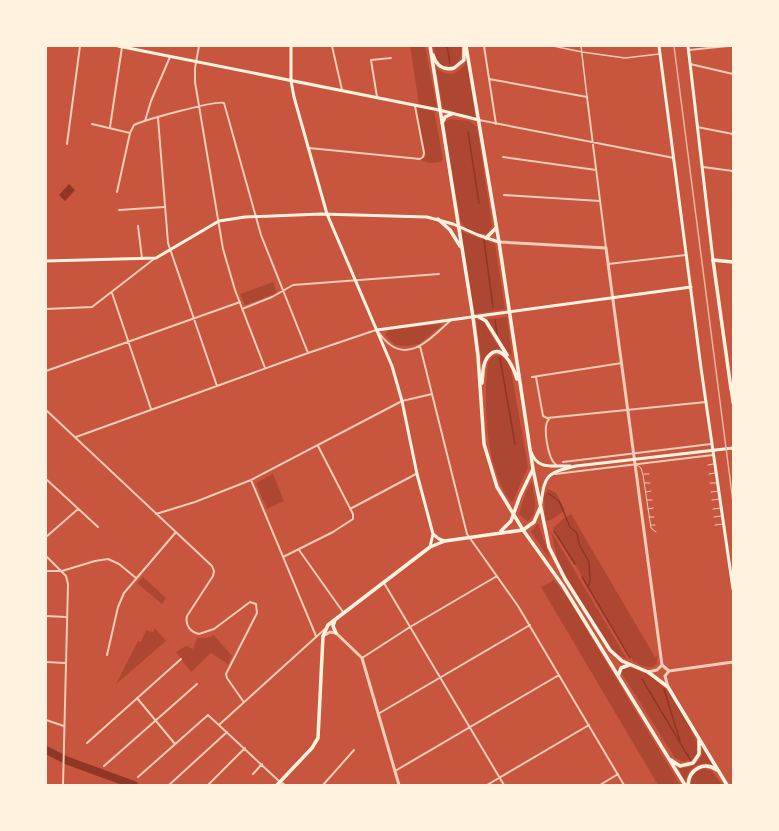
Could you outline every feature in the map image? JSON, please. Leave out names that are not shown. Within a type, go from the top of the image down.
[{"type":"main road","points":[[118,46],[439,110],[479,120]]},
{"type":"main road","points":[[291,46],[291,81],[294,97],[327,214],[375,331],[390,359],[402,401],[417,474],[433,534],[430,547]]},
{"type":"main road","points":[[430,46],[437,64],[443,68],[450,69],[457,67],[463,61],[465,46]]},
{"type":"main road","points":[[430,46],[441,125],[473,318],[480,392],[481,421],[486,452],[497,487],[513,515],[560,581],[619,674],[685,785]]},
{"type":"main road","points":[[465,46],[499,242],[533,469],[549,547],[565,579],[610,650],[617,658],[648,672],[668,687],[727,785]]},
{"type":"main road","points":[[659,46],[706,402],[733,589]]},
{"type":"main road","points":[[688,48],[713,260],[733,403]]},
{"type":"main road","points":[[441,125],[445,117],[452,114]]},
{"type":"main road","points":[[46,261],[156,258],[219,221],[254,216],[327,214],[404,216],[438,219],[499,242]]},
{"type":"main road","points":[[438,219],[451,232],[462,250]]},
{"type":"main road","points":[[457,221],[462,228]]},
{"type":"main road","points":[[486,238],[496,228]]},
{"type":"main road","points":[[713,260],[733,262]]},
{"type":"main road","points":[[375,331],[691,287]]},
{"type":"main road","points":[[479,317],[486,321],[509,360],[516,374],[522,396]]},
{"type":"main road","points":[[480,392],[484,366],[488,356],[493,353],[500,352],[509,360]]},
{"type":"main road","points":[[277,785],[312,748],[318,738],[323,636],[327,627],[343,612],[430,547],[446,541],[500,532],[523,530],[534,522],[540,505],[544,482],[551,474],[555,472],[582,465],[733,448]]},
{"type":"main road","points":[[531,450],[534,459],[539,464],[576,466]]},
{"type":"main road","points":[[500,532],[508,526],[533,469]]},
{"type":"main road","points":[[433,534],[446,541]]},
{"type":"main road","points":[[336,633],[333,626],[337,618]]},
{"type":"main road","points":[[619,674],[621,668],[630,664]]},
{"type":"main road","points":[[669,758],[680,766],[693,763],[699,754],[698,737]]},
{"type":"main road","points":[[688,785],[691,774],[698,768],[709,766],[720,772]]},
{"type":"street","points":[[67,144],[80,46]]},
{"type":"street","points":[[198,46],[195,82],[224,254],[242,309],[265,368]]},
{"type":"street","points":[[332,46],[342,91]]},
{"type":"street","points":[[484,46],[496,124]]},
{"type":"street","points":[[554,46],[582,52],[625,58],[659,54]]},
{"type":"street","points":[[581,46],[612,298],[635,453],[662,665],[669,671]]},
{"type":"street","points":[[688,48],[728,46]]},
{"type":"street","points":[[110,127],[122,47]]},
{"type":"street","points":[[145,121],[151,101],[170,57]]},
{"type":"street","points":[[377,98],[371,60],[391,58]]},
{"type":"street","points":[[690,64],[733,74]]},
{"type":"street","points":[[489,79],[587,97]]},
{"type":"street","points":[[117,192],[130,133],[134,125],[219,102],[224,103],[227,106],[254,216],[308,353]]},
{"type":"street","points":[[309,148],[420,159],[423,157],[424,153],[415,106]]},
{"type":"street","points":[[158,118],[164,207],[169,249],[217,386]]},
{"type":"street","points":[[479,120],[674,158]]},
{"type":"street","points":[[92,124],[110,127],[130,133]]},
{"type":"street","points":[[698,127],[733,134]]},
{"type":"street","points":[[503,157],[596,170]]},
{"type":"street","points":[[702,167],[733,171]]},
{"type":"street","points":[[504,195],[600,201]]},
{"type":"street","points":[[119,210],[164,207]]},
{"type":"street","points":[[138,226],[142,258]]},
{"type":"street","points":[[499,242],[606,248]]},
{"type":"street","points":[[608,264],[686,255]]},
{"type":"street","points":[[46,309],[88,308],[98,304],[156,258]]},
{"type":"street","points":[[242,309],[272,297],[282,290],[299,284],[439,274]]},
{"type":"street","points":[[112,293],[151,409]]},
{"type":"street","points":[[46,371],[129,343],[240,302]]},
{"type":"street","points":[[371,328],[388,343],[397,348],[410,349],[420,346],[451,320]]},
{"type":"street","points":[[76,437],[265,368],[375,331]]},
{"type":"street","points":[[420,346],[469,537],[530,625],[624,785]]},
{"type":"street","points":[[532,377],[622,363]]},
{"type":"street","points":[[536,376],[543,416],[549,419],[706,402]]},
{"type":"street","points":[[156,514],[195,502],[251,480],[402,401],[432,394]]},
{"type":"street","points":[[46,410],[208,562],[214,570],[213,576],[187,616],[187,623],[191,630],[197,634],[204,634],[214,629],[250,602],[255,602],[258,606],[255,616],[226,673],[227,678],[243,701]]},
{"type":"street","points":[[549,419],[546,424],[550,457],[556,466]]},
{"type":"street","points":[[563,462],[713,444]]},
{"type":"street","points":[[283,557],[352,520],[354,517],[318,446]]},
{"type":"street","points":[[551,474],[714,455]]},
{"type":"street","points":[[350,509],[417,474]]},
{"type":"street","points":[[46,479],[98,527]]},
{"type":"street","points":[[251,480],[316,636]]},
{"type":"street","points":[[46,537],[78,509]]},
{"type":"street","points":[[107,655],[121,598],[136,578],[176,532]]},
{"type":"street","points":[[299,549],[343,612]]},
{"type":"street","points":[[46,556],[62,571],[68,584],[63,785]]},
{"type":"street","points":[[46,571],[62,571],[95,560],[108,559],[120,564],[136,578]]},
{"type":"street","points":[[362,658],[410,627],[497,576]]},
{"type":"street","points":[[383,582],[504,785]]},
{"type":"street","points":[[46,616],[66,617]]},
{"type":"street","points":[[378,714],[530,625]]},
{"type":"street","points":[[220,724],[243,701],[327,627]]},
{"type":"street","points":[[316,636],[323,636],[330,632],[336,633],[362,658],[399,785]]},
{"type":"street","points":[[87,743],[181,659]]},
{"type":"street","points":[[46,662],[65,663]]},
{"type":"street","points":[[668,687],[665,676],[669,671],[733,662]]},
{"type":"street","points":[[648,672],[657,670],[662,665]]},
{"type":"street","points":[[394,771],[559,675]]},
{"type":"street","points":[[104,766],[197,684]]},
{"type":"street","points":[[137,698],[175,744]]},
{"type":"street","points":[[138,777],[206,716],[210,715],[284,785]]},
{"type":"street","points":[[46,720],[64,726]]},
{"type":"street","points":[[487,785],[589,725]]},
{"type":"street","points":[[169,785],[228,732]]},
{"type":"street","points":[[208,785],[245,748]]},
{"type":"street","points":[[323,785],[354,750]]},
{"type":"street","points":[[252,774],[262,764]]},
{"type":"street","points":[[600,785],[618,774]]},
{"type":"lane","points":[[708,465],[716,464]]},
{"type":"lane","points":[[636,465],[641,468],[650,525],[652,530],[656,532]]},
{"type":"lane","points":[[709,474],[717,473]]},
{"type":"lane","points":[[643,475],[649,474]]},
{"type":"lane","points":[[710,483],[718,482]]},
{"type":"lane","points":[[644,484],[650,483]]},
{"type":"lane","points":[[646,492],[651,491]]},
{"type":"lane","points":[[711,492],[719,491]]},
{"type":"lane","points":[[712,500],[721,499]]},
{"type":"lane","points":[[647,500],[652,500]]},
{"type":"lane","points":[[648,509],[653,508]]},
{"type":"lane","points":[[713,509],[722,508]]},
{"type":"lane","points":[[714,517],[723,516]]},
{"type":"lane","points":[[649,517],[654,517]]},
{"type":"lane","points":[[715,525],[724,524]]},
{"type":"lane","points":[[650,525],[655,525]]},
{"type":"shaded area","points":[[410,46],[425,46],[437,108],[419,104]]},
{"type":"shaded area","points":[[433,46],[461,46],[460,57],[455,66],[447,68],[442,66],[437,59]]},
{"type":"shaded area","points":[[467,61],[476,118],[443,109],[436,68],[445,73],[453,74],[461,69]]},
{"type":"shaded area","points":[[416,107],[434,110],[443,159],[441,162],[430,163],[418,159],[426,157]]},
{"type":"shaded area","points":[[451,119],[469,121],[477,127],[492,225],[491,229],[486,234],[472,231],[461,222],[443,126],[446,121]]},
{"type":"shaded area","points":[[69,184],[75,190],[65,201],[59,195]]},
{"type":"shaded area","points":[[461,231],[495,244],[505,309],[474,314]]},
{"type":"shaded area","points":[[273,282],[277,293],[245,305],[240,294]]},
{"type":"shaded area","points":[[507,317],[512,356],[507,351],[486,319]]},
{"type":"shaded area","points":[[476,320],[481,320],[484,323],[500,349],[493,350],[488,354],[482,364]]},
{"type":"shaded area","points":[[442,325],[419,344],[407,346],[395,345],[385,335],[389,330]]},
{"type":"shaded area","points":[[498,355],[502,356],[510,364],[528,467],[512,503],[503,489],[496,473],[491,455],[486,416],[486,379],[488,363],[492,357]]},
{"type":"shaded area","points":[[273,474],[284,501],[267,509],[256,483]]},
{"type":"shaded area","points":[[532,482],[535,498],[535,509],[534,514],[527,521],[519,514],[526,492]]},
{"type":"shaded area","points":[[548,489],[556,493],[565,510],[551,520],[545,521],[544,496]]},
{"type":"shaded area","points":[[571,514],[655,657],[657,656],[657,664],[654,666],[645,667],[633,661],[553,528]]},
{"type":"shaded area","points":[[538,523],[550,559],[531,532]]},
{"type":"shaded area","points":[[551,531],[627,659],[611,651],[566,576],[558,562]]},
{"type":"shaded area","points":[[143,577],[166,598],[162,604],[137,583]]},
{"type":"shaded area","points":[[554,580],[569,600],[680,785],[658,785],[541,587]]},
{"type":"shaded area","points":[[155,628],[166,641],[116,684],[138,641],[141,642],[146,630],[153,632]]},
{"type":"shaded area","points":[[214,635],[232,656],[228,664],[211,653],[191,672],[176,652],[186,646],[193,649],[197,638],[207,638]]},
{"type":"shaded area","points":[[627,666],[651,676],[669,691],[688,723],[698,746],[698,752],[693,759],[684,762],[675,758],[621,672],[621,669]]},
{"type":"shaded area","points":[[703,749],[713,765],[703,764],[695,766],[688,773],[686,783],[677,766],[691,767],[698,762]]},
{"type":"shaded area","points":[[703,768],[712,771],[722,785],[691,785],[692,774]]},
{"type":"waterway","points":[[447,46],[450,63]]},
{"type":"waterway","points":[[468,132],[479,203]]},
{"type":"waterway","points":[[484,240],[493,307]]},
{"type":"waterway","points":[[495,320],[497,334]]},
{"type":"waterway","points":[[500,358],[515,444]]},
{"type":"waterway","points":[[549,494],[559,501],[570,527],[577,533],[579,544],[589,562],[590,581],[588,587]]},
{"type":"waterway","points":[[554,531],[575,564]]},
{"type":"waterway","points":[[582,577],[630,658]]},
{"type":"waterway","points":[[642,679],[691,761]]},
{"type":"waterway","points":[[664,689],[680,741]]},
{"type":"waterway","points":[[46,750],[68,761],[134,785]]},
{"type":"railway","points":[[674,46],[733,502]]}]
